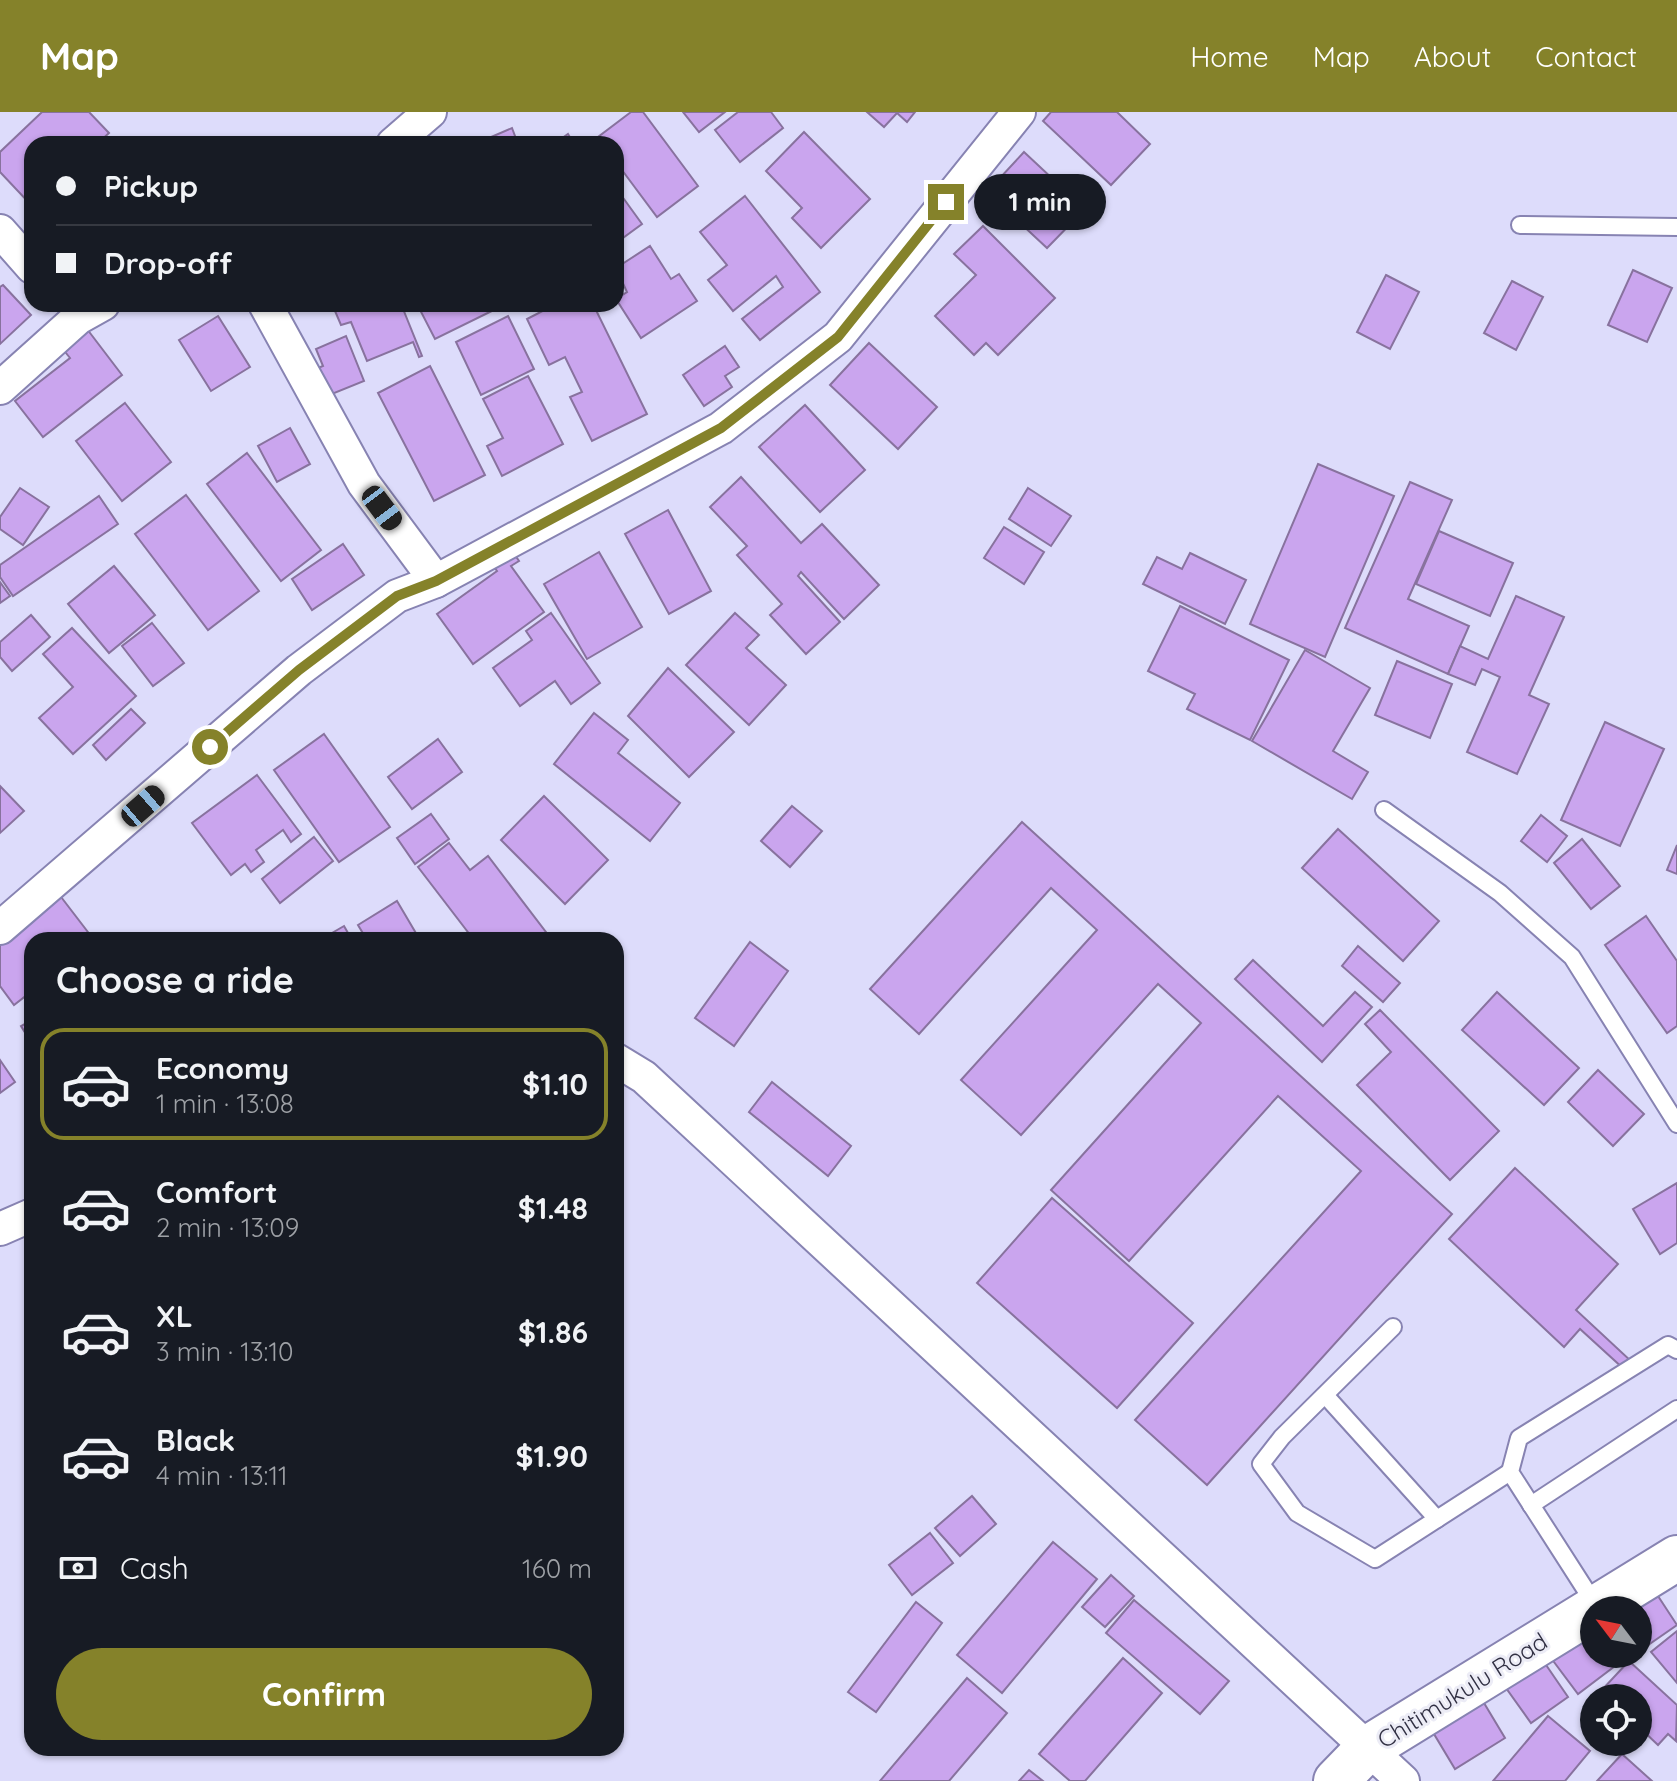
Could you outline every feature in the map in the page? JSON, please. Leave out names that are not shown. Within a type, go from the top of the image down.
[{"type":"street","points":[[402,136],[430,112]]},
{"type":"street","points":[[0,928],[299,670],[397,596],[436,581],[721,428],[838,337],[1019,112]]},
{"type":"street","points":[[0,231],[24,258]]},
{"type":"street","points":[[0,388],[79,312]]},
{"type":"street","points":[[269,312],[364,484],[436,581]]},
{"type":"street","points":[[624,1065],[644,1077],[1403,1781]]},
{"type":"street","points":[[0,1229],[24,1218]]},
{"type":"street","name":"Chitimukulu Road","points":[[1614,1596],[1677,1558]]},
{"type":"street","name":"Chitimukulu Road","points":[[1336,1781],[1368,1748],[1580,1617]]},
{"type":"lane","points":[[1520,225],[1677,227]]},
{"type":"lane","points":[[1384,810],[1500,893],[1572,957],[1677,1124]]},
{"type":"lane","points":[[1393,1327],[1282,1437],[1261,1464],[1297,1513],[1375,1559],[1510,1472],[1519,1438],[1668,1345],[1677,1350]]},
{"type":"lane","points":[[1325,1395],[1437,1519]]},
{"type":"lane","points":[[1531,1505],[1677,1409]]},
{"type":"lane","points":[[1510,1472],[1589,1596]]},
{"type":"building","points":[[42,112],[89,112],[109,133],[106,136],[24,136],[24,198],[0,172],[0,152]]},
{"type":"building","points":[[631,112],[643,112],[698,186],[657,217],[624,173],[624,136],[599,136]]},
{"type":"building","points":[[683,112],[725,112],[699,132]]},
{"type":"building","points":[[738,112],[771,112],[783,128],[740,162],[715,130]]},
{"type":"building","points":[[867,112],[915,112],[907,122],[897,113],[884,127]]},
{"type":"building","points":[[1051,112],[1117,112],[1150,144],[1111,185],[1043,121]]},
{"type":"building","points":[[512,128],[515,136],[494,136]]},
{"type":"building","points":[[804,132],[870,199],[821,248],[792,218],[802,208],[766,171]]},
{"type":"building","points":[[1024,152],[1085,209],[1047,248],[987,192]]},
{"type":"building","points":[[745,196],[820,292],[760,340],[742,319],[783,287],[776,276],[733,311],[708,280],[727,265],[700,232]]},
{"type":"building","points":[[624,199],[642,224],[624,237]]},
{"type":"building","points":[[983,226],[1055,298],[998,355],[986,343],[974,355],[935,316],[976,275],[954,254]]},
{"type":"building","points":[[650,246],[671,279],[679,274],[697,301],[641,338],[624,311],[624,294],[627,292],[624,263]]},
{"type":"building","points":[[1633,270],[1672,288],[1647,342],[1608,325]]},
{"type":"building","points":[[1386,275],[1419,292],[1390,349],[1357,332]]},
{"type":"building","points":[[1512,281],[1543,297],[1516,350],[1484,333]]},
{"type":"building","points":[[3,285],[24,308],[24,312],[31,315],[0,344],[0,287]]},
{"type":"building","points":[[335,312],[404,312],[422,356],[419,357],[413,342],[367,361],[351,322],[341,325]]},
{"type":"building","points":[[421,312],[490,312],[435,339]]},
{"type":"building","points":[[541,312],[597,312],[647,414],[592,441],[570,397],[582,392],[565,357],[549,365],[527,319]]},
{"type":"building","points":[[218,316],[250,367],[211,391],[179,340]]},
{"type":"building","points":[[508,316],[534,369],[481,395],[456,342]]},
{"type":"building","points":[[87,329],[122,375],[43,437],[15,401],[70,358],[62,348]]},
{"type":"building","points":[[346,336],[364,381],[322,398],[311,371],[323,366],[316,349]]},
{"type":"building","points":[[869,343],[937,407],[898,449],[830,385]]},
{"type":"building","points":[[725,346],[739,367],[725,376],[732,387],[704,406],[683,375]]},
{"type":"building","points":[[430,366],[485,475],[434,501],[378,393]]},
{"type":"building","points":[[528,376],[563,444],[502,476],[487,446],[503,438],[483,399]]},
{"type":"building","points":[[125,403],[171,462],[122,501],[76,441]]},
{"type":"building","points":[[805,405],[865,470],[820,512],[759,447]]},
{"type":"building","points":[[290,428],[310,464],[277,482],[258,446]]},
{"type":"building","points":[[247,453],[321,550],[281,581],[207,484]]},
{"type":"building","points":[[1318,464],[1394,496],[1325,657],[1250,624]]},
{"type":"building","points":[[741,477],[801,543],[822,524],[879,585],[844,619],[801,572],[798,576],[840,622],[806,654],[770,615],[782,604],[737,555],[747,546],[710,507]]},
{"type":"building","points":[[1410,482],[1452,500],[1408,599],[1469,626],[1448,674],[1345,628]]},
{"type":"building","points":[[20,488],[49,507],[23,545],[0,529],[0,517]]},
{"type":"building","points":[[1028,488],[1071,516],[1051,546],[1009,519]]},
{"type":"building","points":[[186,495],[259,591],[208,630],[135,534]]},
{"type":"building","points":[[99,496],[118,524],[13,596],[0,577],[0,565]]},
{"type":"building","points":[[668,510],[711,591],[669,614],[625,534]]},
{"type":"building","points":[[1004,527],[1044,552],[1024,584],[984,558]]},
{"type":"building","points":[[1439,531],[1513,563],[1490,616],[1416,584]]},
{"type":"building","points":[[343,544],[364,575],[312,610],[292,579]]},
{"type":"building","points":[[508,545],[519,561],[511,566],[544,612],[473,664],[437,614],[497,571],[488,559]]},
{"type":"building","points":[[599,552],[642,627],[587,659],[544,584]]},
{"type":"building","points":[[1190,553],[1246,580],[1225,624],[1143,584],[1157,557],[1182,569]]},
{"type":"building","points":[[114,566],[155,615],[109,653],[68,604]]},
{"type":"building","points":[[0,582],[10,596],[0,603]]},
{"type":"building","points":[[1516,596],[1564,617],[1529,695],[1549,704],[1517,774],[1467,752],[1500,677],[1482,669],[1475,685],[1448,674],[1460,646],[1488,659]]},
{"type":"building","points":[[1180,606],[1289,660],[1250,740],[1187,709],[1195,694],[1148,671]]},
{"type":"building","points":[[551,613],[600,683],[571,704],[555,681],[520,706],[493,668],[532,640],[526,631]]},
{"type":"building","points":[[735,613],[759,635],[746,648],[786,685],[749,725],[686,665]]},
{"type":"building","points":[[31,615],[50,637],[12,671],[0,657],[0,642]]},
{"type":"building","points":[[152,623],[184,663],[153,686],[122,646]]},
{"type":"building","points":[[72,628],[136,696],[73,754],[39,718],[73,687],[43,654]]},
{"type":"building","points":[[1305,650],[1370,688],[1333,751],[1368,772],[1352,799],[1252,741]]},
{"type":"building","points":[[1397,661],[1452,684],[1430,738],[1375,715]]},
{"type":"building","points":[[668,668],[734,732],[689,777],[628,716]]},
{"type":"building","points":[[131,709],[145,723],[106,760],[93,745]]},
{"type":"building","points":[[594,713],[628,740],[618,753],[680,803],[650,841],[554,764]]},
{"type":"building","points":[[1605,722],[1664,749],[1620,846],[1561,820]]},
{"type":"building","points":[[324,734],[390,827],[339,862],[274,770]]},
{"type":"building","points":[[438,739],[462,772],[412,809],[388,777]]},
{"type":"building","points":[[257,775],[301,834],[291,842],[283,830],[256,850],[264,862],[251,872],[245,864],[231,875],[192,823]]},
{"type":"building","points":[[0,786],[24,811],[0,833]]},
{"type":"building","points":[[544,796],[608,860],[565,904],[501,840]]},
{"type":"building","points":[[792,806],[822,831],[790,867],[761,841]]},
{"type":"building","points":[[431,814],[449,839],[415,864],[397,838]]},
{"type":"building","points":[[1541,815],[1567,836],[1547,862],[1521,841]]},
{"type":"building","points":[[1022,822],[1452,1214],[1207,1485],[1135,1420],[1361,1171],[1278,1096],[1129,1261],[1051,1190],[1201,1023],[1158,984],[1021,1135],[961,1080],[1097,930],[1051,888],[919,1034],[870,989]]},
{"type":"building","points":[[1338,829],[1439,921],[1403,961],[1302,868]]},
{"type":"building","points":[[314,837],[333,861],[280,903],[262,879]]},
{"type":"building","points":[[1582,839],[1620,886],[1591,909],[1554,863]]},
{"type":"building","points":[[449,843],[470,870],[488,856],[546,932],[468,932],[418,867]]},
{"type":"building","points":[[1677,845],[1677,874],[1667,870]]},
{"type":"building","points":[[58,893],[88,932],[24,932],[24,997],[14,1005],[0,986],[0,938]]},
{"type":"building","points":[[397,901],[415,932],[362,932],[358,925]]},
{"type":"building","points":[[1646,916],[1677,961],[1677,1026],[1667,1033],[1605,945]]},
{"type":"building","points":[[344,926],[347,932],[334,932]]},
{"type":"building","points":[[750,942],[788,971],[734,1046],[695,1018]]},
{"type":"building","points":[[1358,946],[1400,983],[1383,1002],[1342,966]]},
{"type":"building","points":[[1253,960],[1323,1026],[1355,992],[1372,1007],[1322,1062],[1235,979]]},
{"type":"building","points":[[1497,992],[1579,1068],[1544,1105],[1462,1030]]},
{"type":"building","points":[[1380,1010],[1499,1131],[1450,1180],[1357,1085],[1391,1052],[1365,1024]]},
{"type":"building","points":[[0,1060],[15,1082],[0,1093]]},
{"type":"building","points":[[1598,1070],[1644,1114],[1613,1146],[1568,1102]]},
{"type":"building","points":[[772,1082],[851,1146],[828,1176],[749,1112]]},
{"type":"building","points":[[1515,1168],[1618,1264],[1576,1310],[1632,1362],[1625,1370],[1580,1329],[1564,1347],[1449,1239]]},
{"type":"building","points":[[1677,1183],[1677,1243],[1660,1254],[1633,1209]]},
{"type":"building","points":[[1052,1198],[1193,1323],[1117,1408],[977,1283]]},
{"type":"building","points":[[972,1496],[996,1524],[960,1556],[935,1528]]},
{"type":"building","points":[[930,1533],[953,1563],[912,1595],[889,1565]]},
{"type":"building","points":[[1053,1542],[1097,1579],[1002,1693],[957,1655]]},
{"type":"building","points":[[1111,1575],[1134,1596],[1105,1627],[1082,1607]]},
{"type":"building","points":[[1656,1593],[1677,1625],[1652,1642],[1652,1596]]},
{"type":"building","points":[[1134,1600],[1229,1681],[1200,1714],[1106,1633]]},
{"type":"building","points":[[916,1602],[942,1623],[876,1712],[848,1692]]},
{"type":"building","points":[[1677,1631],[1677,1683],[1652,1653]]},
{"type":"building","points":[[1580,1636],[1580,1668],[1612,1668],[1591,1684],[1580,1684],[1578,1694],[1551,1658]]},
{"type":"building","points":[[1123,1658],[1162,1693],[1085,1781],[1070,1781],[1039,1754]]},
{"type":"building","points":[[1544,1662],[1568,1697],[1531,1723],[1506,1688]]},
{"type":"building","points":[[1622,1668],[1637,1668],[1677,1705],[1676,1741],[1668,1734],[1658,1745],[1652,1739],[1652,1684],[1607,1684]]},
{"type":"building","points":[[967,1678],[1007,1713],[949,1781],[880,1781]]},
{"type":"building","points":[[1481,1698],[1505,1738],[1455,1769],[1431,1729]]},
{"type":"building","points":[[1548,1716],[1580,1743],[1580,1756],[1586,1756],[1565,1781],[1493,1781]]},
{"type":"building","points":[[1620,1756],[1624,1756],[1652,1781],[1597,1781]]},
{"type":"building","points":[[1029,1770],[1043,1781],[1019,1781]]},
{"type":"route","points":[[210,747],[299,670],[397,596],[436,581],[721,428],[838,337],[946,202]]}]
